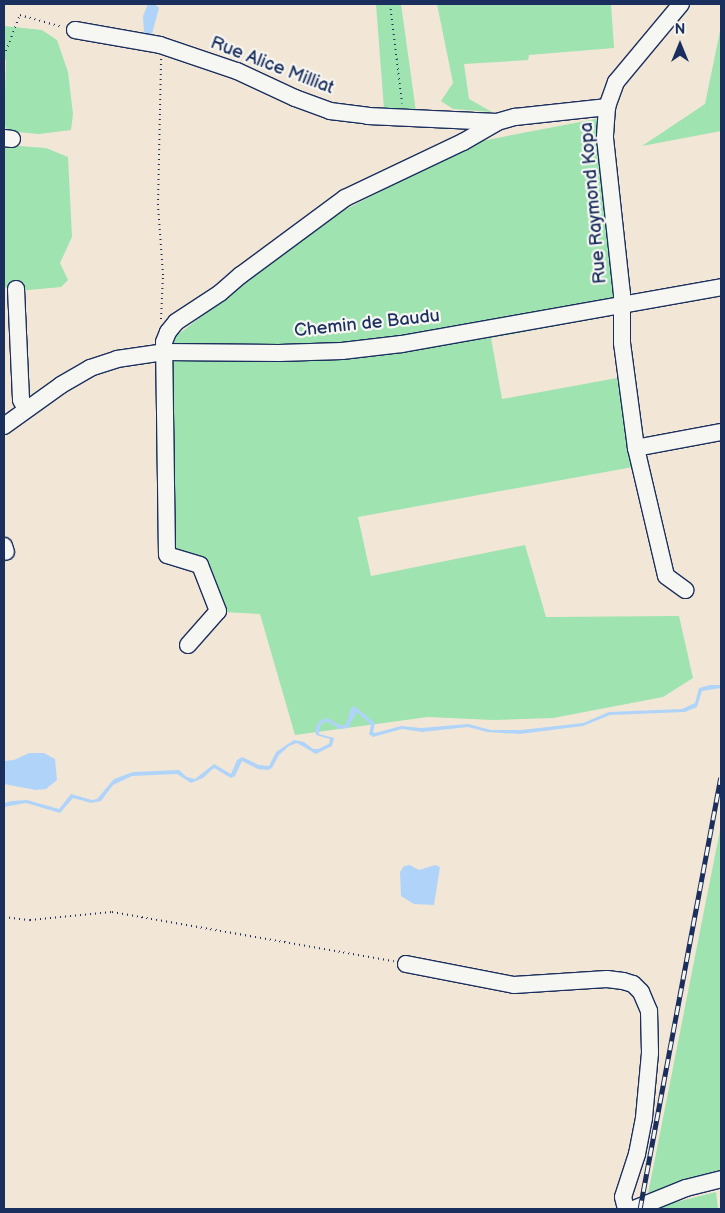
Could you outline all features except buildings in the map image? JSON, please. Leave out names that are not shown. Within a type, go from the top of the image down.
[{"type":"street","name":"Rue Raymond Kopa","points":[[681,4],[616,82],[606,107],[608,171],[623,304],[622,344],[636,448],[666,576],[685,590]]},
{"type":"street","name":"Rue Alice Milliat","points":[[74,30],[163,46],[236,71],[330,111],[497,122],[515,117],[606,107]]},
{"type":"street","points":[[188,645],[218,611],[200,565],[167,555],[165,345],[176,322],[220,293],[241,274],[345,198],[463,142],[497,122]]},
{"type":"street","name":"Chemin de Baudu","points":[[4,426],[61,385],[90,368],[165,345],[279,353],[359,349],[402,344],[721,287]]},
{"type":"street","points":[[16,289],[21,400],[26,410]]},
{"type":"street","points":[[636,448],[721,432]]},
{"type":"street","points":[[406,964],[514,985],[607,979],[633,984],[642,992],[649,1012],[650,1053],[644,1118],[637,1154],[624,1198],[626,1209]]},
{"type":"street","points":[[634,1209],[686,1188],[721,1179]]},
{"type":"path","points":[[390,4],[404,117]]},
{"type":"path","points":[[4,52],[20,15],[74,30]]},
{"type":"path","points":[[163,46],[158,205],[163,275],[162,328],[165,345]]},
{"type":"path","points":[[4,917],[30,920],[112,912],[377,957],[406,964]]},
{"type":"green space","points":[[376,4],[401,4],[416,112],[384,109]]},
{"type":"green space","points":[[437,4],[611,4],[614,48],[529,55],[528,60],[464,64],[469,99],[492,112],[453,109],[441,101],[453,83]]},
{"type":"green space","points":[[4,26],[42,30],[57,40],[68,72],[73,114],[71,130],[39,134],[7,131],[4,123],[6,61],[4,58]]},
{"type":"green space","points":[[721,26],[721,131],[642,146],[705,104]]},
{"type":"green space","points":[[601,118],[616,295],[611,316],[491,338],[502,399],[617,378],[633,467],[358,517],[371,576],[525,545],[546,617],[679,616],[693,678],[663,697],[553,718],[493,720],[428,717],[295,735],[260,614],[224,612],[205,559],[173,550],[171,340],[327,219],[476,142]]},
{"type":"green space","points":[[4,146],[46,148],[68,157],[72,237],[60,263],[68,280],[61,287],[18,291],[4,287]]},
{"type":"green space","points":[[721,825],[721,1175],[647,1199]]},
{"type":"green space","points":[[716,1192],[718,1209],[648,1209]]},
{"type":"water","points":[[148,4],[155,4],[159,8],[152,34],[144,34],[143,16]]},
{"type":"water","points":[[721,685],[721,688],[702,691],[697,707],[685,712],[610,715],[583,726],[520,734],[487,732],[468,727],[422,732],[402,729],[373,737],[369,734],[371,725],[357,712],[348,728],[339,729],[329,722],[324,722],[320,727],[319,734],[334,738],[332,746],[316,754],[297,743],[289,746],[279,755],[272,768],[268,770],[258,769],[242,761],[235,776],[231,778],[214,768],[203,778],[191,783],[177,774],[132,776],[113,785],[101,801],[91,803],[73,798],[60,813],[26,803],[4,807],[4,803],[27,800],[59,809],[71,794],[92,800],[97,799],[114,779],[133,772],[179,770],[187,777],[195,779],[214,764],[231,774],[237,760],[242,757],[259,765],[269,766],[276,752],[294,740],[304,742],[313,749],[329,744],[330,739],[316,735],[315,729],[319,721],[327,718],[340,725],[346,725],[351,708],[354,706],[375,723],[373,732],[375,733],[401,726],[421,728],[468,724],[491,730],[521,730],[583,723],[609,712],[682,709],[695,703],[699,688]]},
{"type":"water","points":[[29,753],[44,753],[55,759],[57,780],[46,789],[36,790],[4,784],[4,761],[14,760]]},
{"type":"water","points":[[410,865],[419,870],[435,865],[440,867],[434,905],[414,904],[401,896],[400,872],[404,866]]},
{"type":"railway","points":[[640,1209],[721,778]]}]
